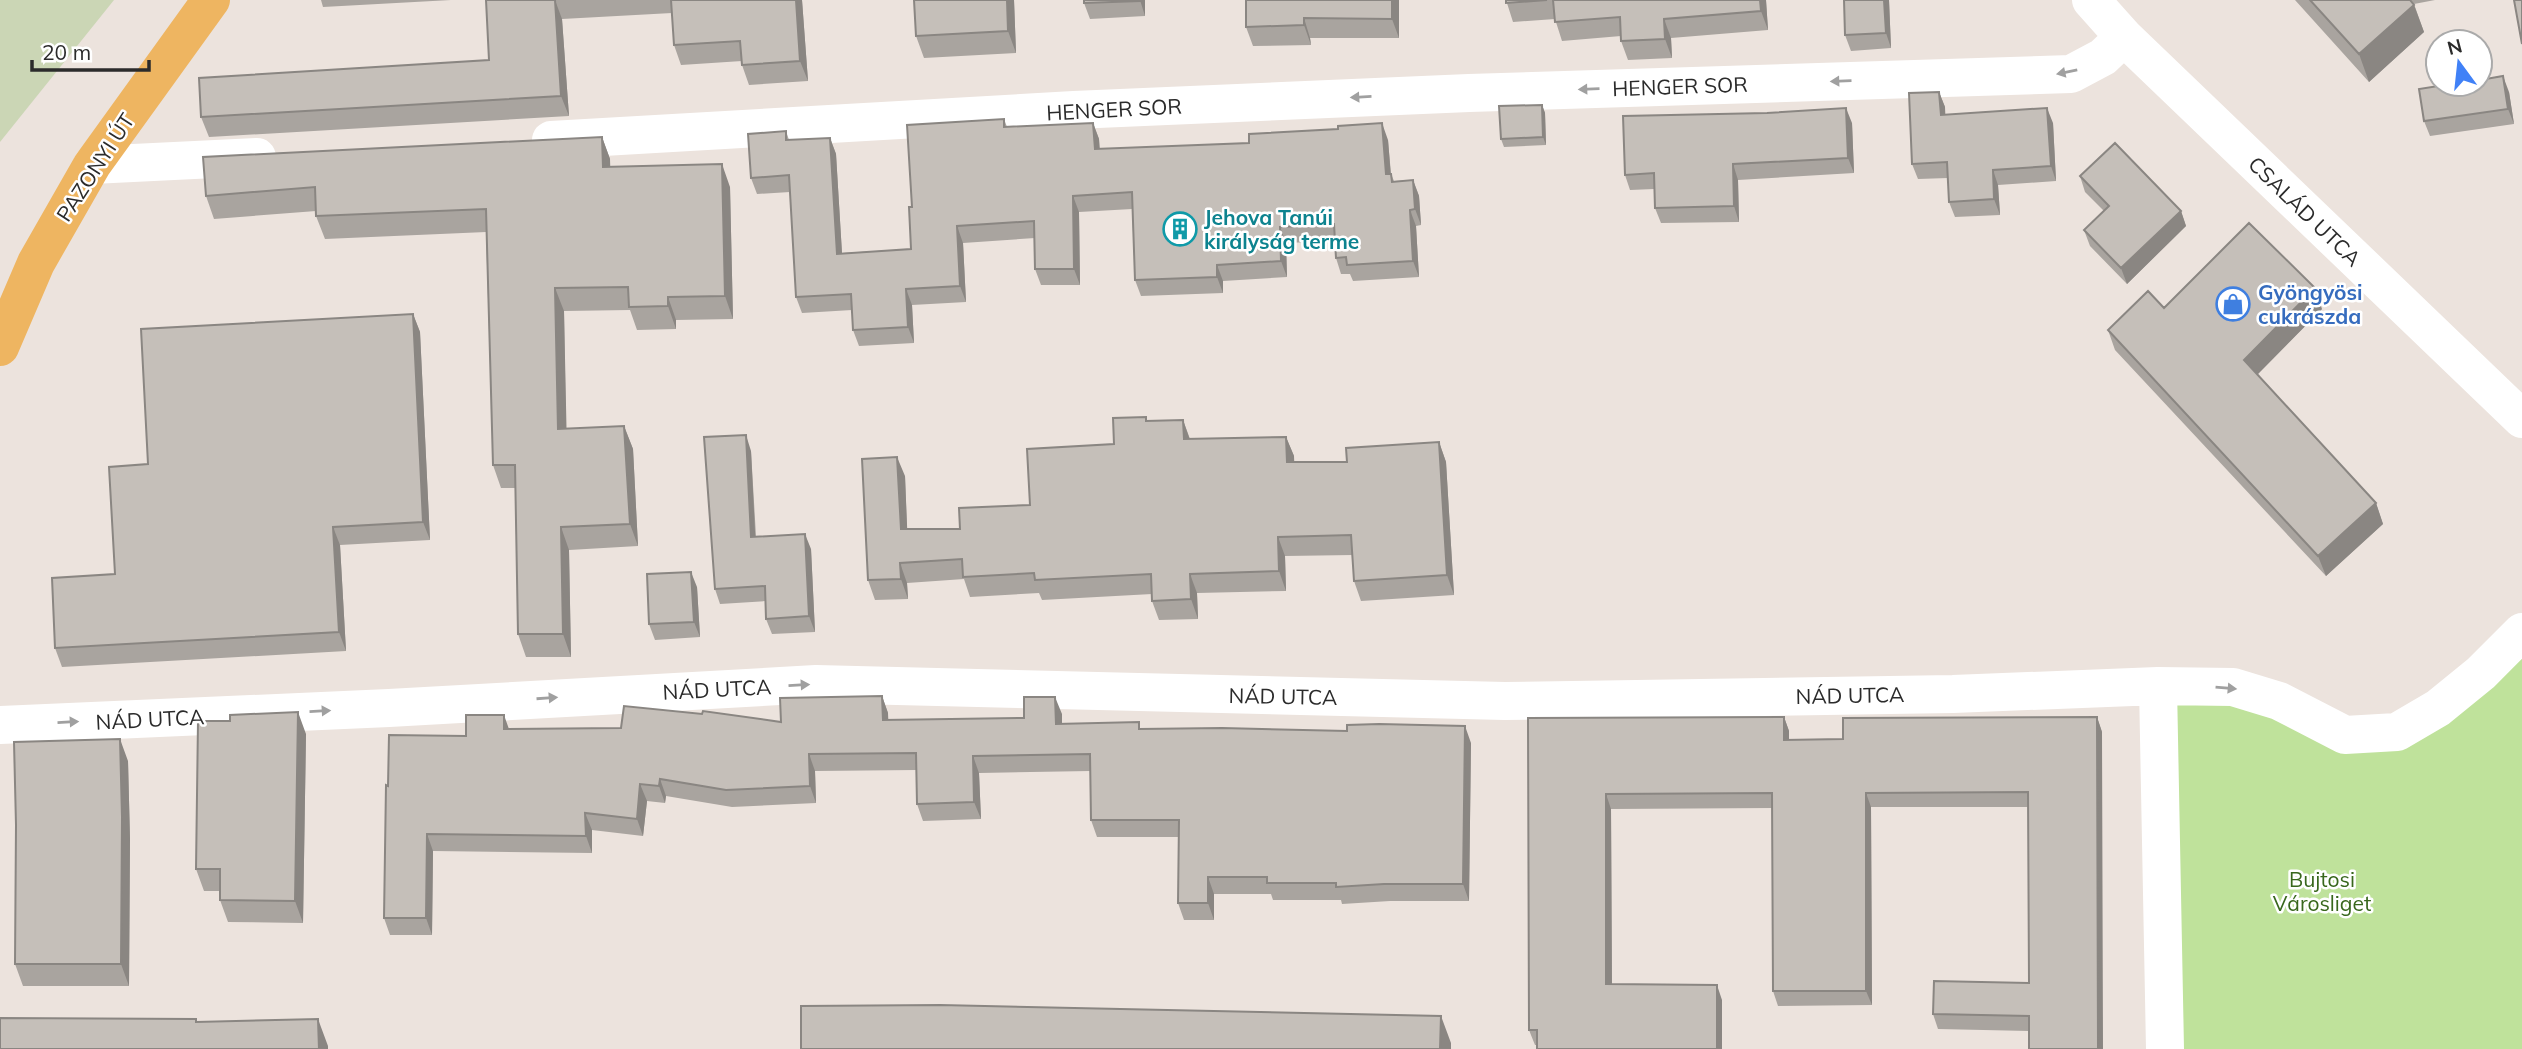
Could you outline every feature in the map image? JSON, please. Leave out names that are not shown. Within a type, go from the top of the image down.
[{"type":"main road","name":"PAZONYI ÚT","points":[[0,347],[36,264],[92,165],[211,0]]},
{"type":"street","name":"CSALÁD UTCA","points":[[2091,0],[2124,37],[2522,419]]},
{"type":"street","name":"HENGER SOR","points":[[519,142],[1074,110],[1455,93],[2071,74],[2103,57],[2124,37]]},
{"type":"street","points":[[92,165],[298,155]]},
{"type":"street","name":"NÁD UTCA","points":[[0,725],[376,709],[816,684],[1505,701],[1939,694],[2158,686],[2233,688],[2279,701],[2345,735],[2397,732],[2438,708],[2481,673],[2522,632]]},
{"type":"street","points":[[2158,686],[2165,1049]]},
{"type":"green space","points":[[0,0],[114,0],[0,142]]},
{"type":"green space","name":"Bujtosi Városliget","points":[[2522,632],[2522,1049],[2165,1049],[2158,686],[2397,732]]},
{"type":"building","points":[[486,0],[555,0],[561,96],[201,117],[199,78],[489,60]]},
{"type":"building","points":[[671,0],[796,0],[800,61],[742,65],[740,41],[674,45]]},
{"type":"building","points":[[914,0],[1007,0],[1008,31],[916,36]]},
{"type":"building","points":[[1084,0],[1140,0],[1140,1],[1084,3]]},
{"type":"building","points":[[1246,0],[1392,0],[1392,19],[1304,18],[1304,25],[1246,27]]},
{"type":"building","points":[[1506,0],[1547,0],[1506,3]]},
{"type":"building","points":[[1553,0],[1760,0],[1761,11],[1664,19],[1665,39],[1621,41],[1620,17],[1555,22]]},
{"type":"building","points":[[1844,0],[1884,0],[1886,33],[1845,35]]},
{"type":"building","points":[[2310,0],[2410,0],[2414,5],[2359,54]]},
{"type":"building","points":[[2514,0],[2522,0],[2522,44]]},
{"type":"building","points":[[2503,76],[2508,109],[2424,121],[2419,89],[2424,88],[2424,98],[2494,98],[2494,78]]},
{"type":"building","points":[[1939,92],[1941,115],[2047,108],[2051,166],[1993,170],[1994,199],[1949,202],[1947,162],[1912,164],[1909,93]]},
{"type":"building","points":[[1542,105],[1543,137],[1501,139],[1499,106]]},
{"type":"building","points":[[1846,108],[1848,158],[1733,164],[1734,206],[1655,208],[1654,173],[1625,175],[1623,116],[1767,113]]},
{"type":"building","points":[[1004,119],[1004,127],[1093,123],[1095,149],[1249,143],[1249,134],[1338,129],[1338,126],[1382,123],[1386,174],[1391,174],[1392,182],[1413,180],[1415,209],[1410,210],[1413,261],[1347,265],[1346,257],[1336,258],[1334,224],[1280,227],[1281,261],[1217,265],[1217,277],[1135,280],[1132,192],[1073,196],[1074,269],[1035,269],[1034,221],[957,226],[960,286],[906,289],[908,327],[853,330],[851,294],[796,297],[789,175],[751,178],[748,134],[786,131],[786,140],[830,138],[837,254],[911,249],[909,207],[912,207],[907,125]]},
{"type":"building","points":[[602,137],[603,167],[722,164],[725,296],[668,297],[668,306],[629,307],[628,287],[555,288],[558,429],[624,426],[630,524],[561,527],[563,634],[518,634],[515,465],[493,465],[486,209],[316,216],[315,187],[206,196],[203,157]]},
{"type":"building","points":[[2115,143],[2181,211],[2121,268],[2084,230],[2109,206],[2080,176]]},
{"type":"building","points":[[2249,223],[2315,288],[2244,360],[2376,503],[2318,556],[2108,330],[2148,291],[2164,308]]},
{"type":"building","points":[[413,314],[423,522],[333,527],[339,632],[55,648],[52,578],[115,574],[109,467],[148,464],[141,329]]},
{"type":"building","points":[[1146,417],[1146,421],[1183,420],[1184,439],[1286,437],[1287,462],[1347,462],[1346,448],[1439,442],[1447,575],[1354,581],[1351,535],[1278,537],[1279,571],[1190,574],[1191,599],[1152,601],[1151,574],[1035,580],[1034,573],[963,577],[962,559],[900,563],[901,579],[868,580],[862,459],[897,457],[901,529],[960,529],[959,508],[1030,505],[1027,449],[1114,444],[1113,418]]},
{"type":"building","points":[[746,435],[751,537],[805,534],[809,616],[766,619],[765,586],[715,589],[704,437]]},
{"type":"building","points":[[691,572],[694,622],[649,624],[647,574]]},
{"type":"building","points":[[882,696],[883,720],[1024,718],[1024,697],[1055,697],[1056,724],[1139,722],[1139,729],[1347,731],[1347,725],[1465,726],[1463,884],[1336,887],[1336,883],[1267,883],[1267,877],[1208,877],[1208,903],[1178,903],[1179,820],[1091,820],[1090,754],[973,756],[974,802],[917,804],[916,753],[809,754],[810,786],[726,790],[660,779],[659,786],[640,784],[637,819],[585,813],[586,836],[427,834],[426,918],[384,918],[389,735],[466,736],[466,715],[504,715],[504,729],[621,728],[624,706],[702,714],[703,711],[781,722],[780,698]]},
{"type":"building","points":[[298,712],[295,901],[220,900],[220,869],[196,869],[198,721],[230,721],[230,715]]},
{"type":"building","points":[[1784,717],[1784,740],[1843,739],[1843,718],[2097,717],[2098,1049],[2029,1049],[2029,1016],[1933,1014],[1934,981],[2029,983],[2028,792],[1866,793],[1866,991],[1773,991],[1772,793],[1606,794],[1606,984],[1717,985],[1717,1049],[1537,1049],[1537,1030],[1529,1030],[1528,718]]},
{"type":"building","points":[[120,739],[121,964],[15,964],[14,742]]},
{"type":"building","points":[[940,1005],[1441,1016],[1440,1049],[801,1049],[801,1006]]},
{"type":"building","points":[[0,1018],[196,1019],[196,1022],[318,1019],[319,1049],[0,1049]]},
{"type":"place","name":"Jehova Tanúi királyság terme","points":[[1180,229]]},
{"type":"place","name":"Gyöngyösi cukrászda","points":[[2233,304]]}]
